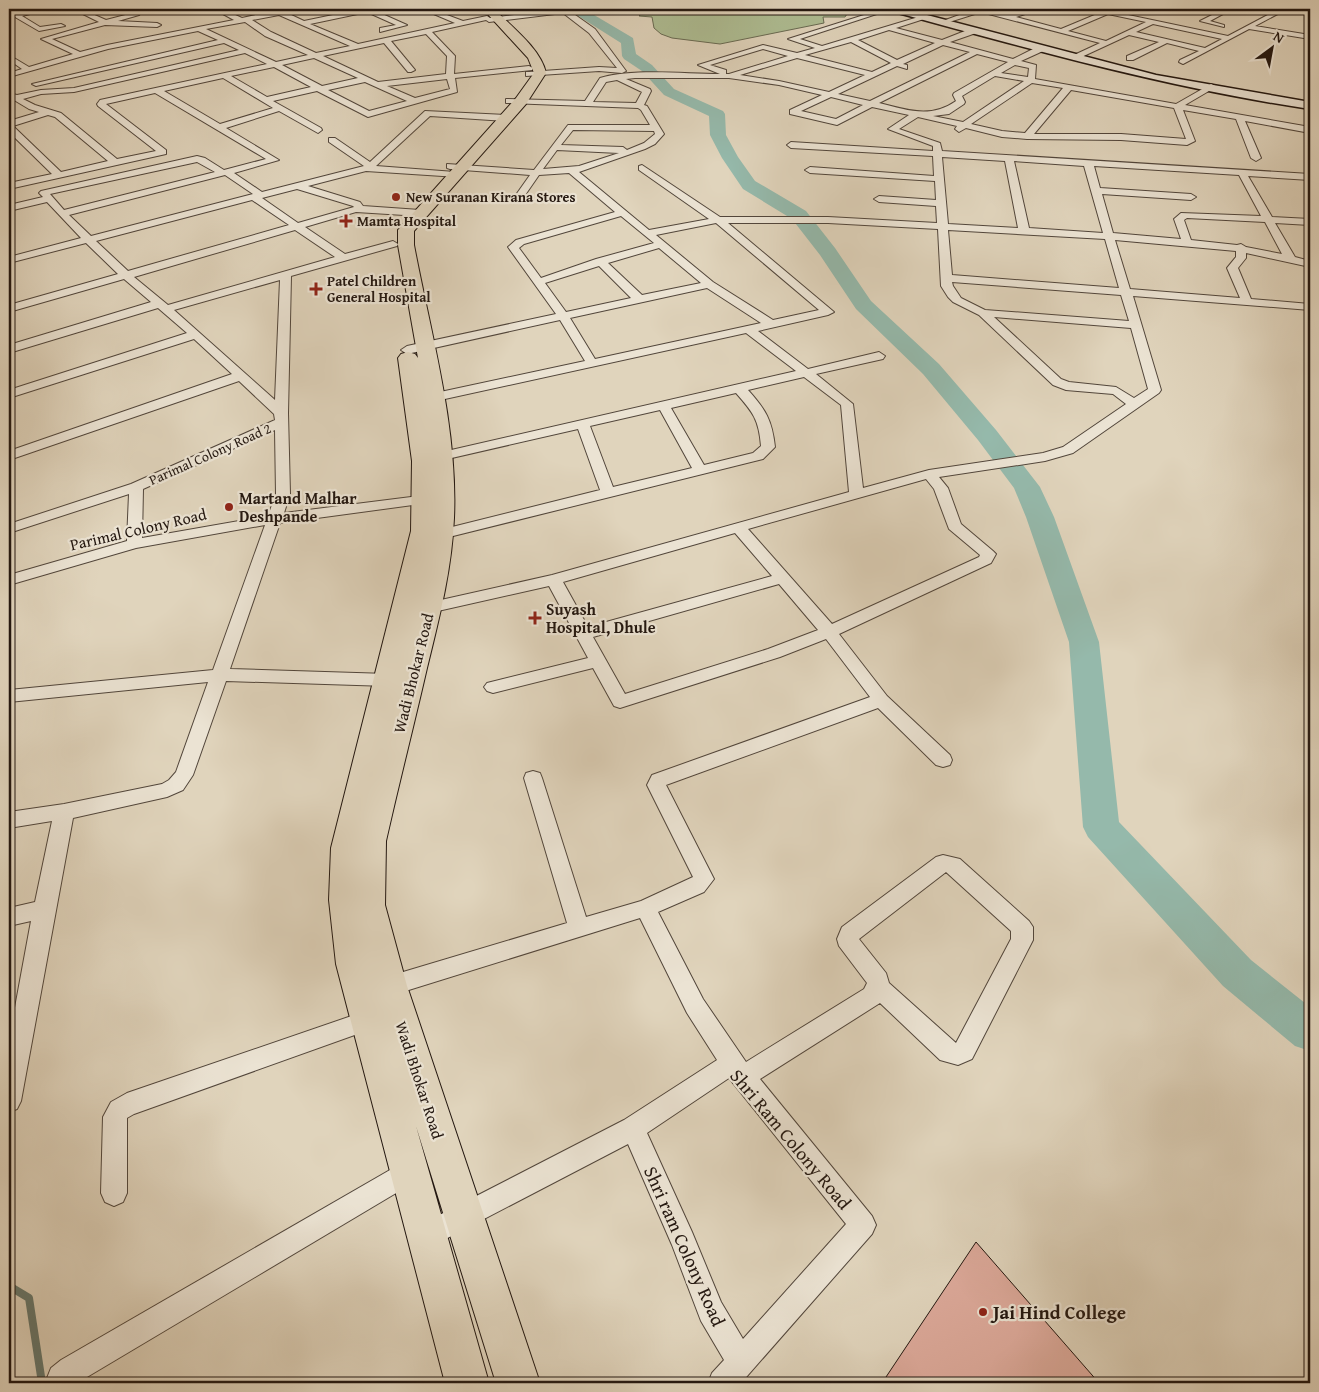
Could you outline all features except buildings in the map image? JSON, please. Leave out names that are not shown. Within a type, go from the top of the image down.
[{"type":"main road","points":[[490,15],[533,56],[538,64],[532,72]]},
{"type":"main road","name":"Wadi Bhokar Road","points":[[518,1383],[390,986],[369,905],[368,874],[370,841],[429,608],[441,534],[434,498],[432,459],[416,349],[393,244],[396,228],[414,213],[508,109],[532,72]]},
{"type":"main road","name":"Wadi Bhokar Road","points":[[414,213],[406,230],[405,240],[416,349]]},
{"type":"main road","name":"Wadi Bhokar Road","points":[[434,498],[423,531],[348,848],[345,900],[352,964],[369,1020],[467,1383]]},
{"type":"street","points":[[12,16],[47,9]]},
{"type":"street","points":[[76,9],[104,22],[158,25]]},
{"type":"street","points":[[217,9],[416,102]]},
{"type":"street","points":[[270,9],[356,46]]},
{"type":"street","points":[[9,75],[116,45],[298,9]]},
{"type":"street","points":[[268,34],[366,9],[403,25],[374,32]]},
{"type":"street","points":[[425,9],[490,15],[572,10],[592,31],[622,71]]},
{"type":"street","points":[[824,48],[792,39],[889,9]]},
{"type":"street","points":[[873,75],[796,56],[761,47],[702,66],[731,76],[796,56],[851,40],[891,27],[980,9],[1107,43]]},
{"type":"street","points":[[1009,17],[1037,9]]},
{"type":"street","points":[[1061,31],[1115,9]]},
{"type":"street","points":[[1166,9],[1185,12]]},
{"type":"street","points":[[1229,9],[1203,22],[1245,29],[1300,33],[1310,38]]},
{"type":"street","points":[[1183,62],[1284,9]]},
{"type":"street","points":[[1089,10],[1107,12],[1230,38]]},
{"type":"street","points":[[114,11],[137,14],[174,34]]},
{"type":"street","points":[[893,13],[907,11],[1077,57],[1152,22]]},
{"type":"street","points":[[12,16],[39,29],[123,12]]},
{"type":"street","points":[[80,55],[45,40],[78,29],[137,14]]},
{"type":"street","points":[[9,186],[156,154],[163,150],[101,103],[427,31],[490,15]]},
{"type":"street","points":[[858,19],[1032,67],[1031,80]]},
{"type":"street","points":[[938,19],[973,31],[1040,49],[1209,87],[1310,104]]},
{"type":"street","points":[[64,25],[91,34]]},
{"type":"street","points":[[199,29],[274,64],[368,114],[453,91],[450,73],[451,56],[427,31]]},
{"type":"street","points":[[973,31],[941,43],[793,112],[834,122],[925,79],[976,52]]},
{"type":"street","points":[[1129,33],[1206,50]]},
{"type":"street","points":[[894,40],[910,34]]},
{"type":"street","points":[[339,39],[357,35]]},
{"type":"street","points":[[99,38],[116,45]]},
{"type":"street","points":[[386,40],[411,70]]},
{"type":"street","points":[[851,40],[925,79]]},
{"type":"street","points":[[36,84],[225,41]]},
{"type":"street","points":[[1130,58],[1166,41]]},
{"type":"street","points":[[946,112],[961,102],[957,95],[1040,49]]},
{"type":"street","points":[[12,96],[74,90],[245,51]]},
{"type":"street","points":[[9,57],[29,70]]},
{"type":"street","points":[[836,66],[854,58]]},
{"type":"street","points":[[60,61],[128,96]]},
{"type":"street","points":[[378,84],[452,77],[599,69],[622,71],[637,76]]},
{"type":"street","points":[[996,74],[1128,96],[1309,131]]},
{"type":"street","points":[[223,75],[318,130]]},
{"type":"street","points":[[588,104],[603,80],[637,76],[731,76],[774,82],[996,133],[1027,136],[1099,136],[1190,142],[1178,106]]},
{"type":"street","points":[[615,78],[648,91],[639,106]]},
{"type":"street","points":[[266,100],[366,79]]},
{"type":"street","points":[[1031,80],[965,126],[948,134],[936,148],[942,203],[947,286],[952,295],[983,313],[1057,382],[1066,386],[1116,390],[1135,404]]},
{"type":"street","points":[[837,81],[854,83]]},
{"type":"street","points":[[774,82],[814,82]]},
{"type":"street","points":[[1027,136],[1070,87]]},
{"type":"street","points":[[1178,106],[1209,87]]},
{"type":"street","points":[[62,214],[274,160],[156,90]]},
{"type":"street","points":[[12,96],[32,107],[61,117],[116,163]]},
{"type":"street","points":[[9,260],[370,166],[536,172],[571,170],[634,151],[654,141],[660,134],[644,108],[639,106],[588,104],[428,113],[370,166]]},
{"type":"street","points":[[17,110],[32,107]]},
{"type":"street","points":[[219,127],[250,119],[280,108]]},
{"type":"street","points":[[48,112],[10,129],[59,175]]},
{"type":"street","points":[[936,148],[892,129],[915,114],[946,112],[977,118]]},
{"type":"street","points":[[1239,117],[1256,158]]},
{"type":"street","points":[[518,199],[554,147],[571,127],[658,128]]},
{"type":"street","points":[[332,140],[370,166]]},
{"type":"street","points":[[791,145],[936,148],[1009,158],[1088,163],[1183,176],[1242,173],[1310,178]]},
{"type":"street","points":[[554,147],[634,151]]},
{"type":"street","points":[[1009,158],[1024,231]]},
{"type":"street","points":[[281,418],[196,334],[125,275],[44,194],[46,192],[198,159],[224,173],[296,226],[344,258]]},
{"type":"street","points":[[429,608],[554,580],[928,474],[1045,457],[1068,450],[1155,390],[1124,292],[1088,163]]},
{"type":"street","points":[[424,399],[828,312],[718,220],[642,168]]},
{"type":"street","points":[[571,170],[709,284],[771,324]]},
{"type":"street","points":[[810,170],[940,179]]},
{"type":"street","points":[[1242,173],[1290,258]]},
{"type":"street","points":[[860,174],[896,223]]},
{"type":"street","points":[[1183,176],[1197,214]]},
{"type":"street","points":[[298,186],[356,204],[360,208]]},
{"type":"street","points":[[1095,191],[1191,197]]},
{"type":"street","points":[[874,193],[942,203]]},
{"type":"street","points":[[9,208],[48,199]]},
{"type":"street","points":[[9,309],[360,208],[414,213]]},
{"type":"street","points":[[592,363],[563,316],[513,248],[515,245],[621,212]]},
{"type":"street","points":[[1187,242],[1178,219],[1185,215],[1197,214],[1310,222]]},
{"type":"street","points":[[648,233],[718,220],[828,220],[896,223],[1109,236],[1241,247],[1310,264]]},
{"type":"street","points":[[9,349],[393,244]]},
{"type":"street","points":[[538,282],[600,261],[660,245]]},
{"type":"street","points":[[1241,247],[1241,258],[1232,268],[1246,302]]},
{"type":"street","points":[[600,261],[639,299]]},
{"type":"street","points":[[9,820],[64,812],[167,790],[176,785],[184,775],[283,494],[281,418],[286,274]]},
{"type":"street","points":[[947,278],[1310,306]]},
{"type":"street","points":[[416,349],[709,284]]},
{"type":"street","points":[[983,313],[1135,325]]},
{"type":"street","points":[[748,329],[847,404],[856,495]]},
{"type":"street","points":[[9,394],[196,334]]},
{"type":"street","points":[[432,459],[808,374],[878,356]]},
{"type":"street","points":[[9,456],[240,376]]},
{"type":"street","points":[[441,534],[758,456],[768,447],[766,422],[761,413],[740,389]]},
{"type":"street","points":[[664,406],[700,470]]},
{"type":"street","name":"Parimal Colony Road 2","points":[[134,544],[136,487],[281,418]]},
{"type":"street","points":[[583,424],[608,492]]},
{"type":"street","points":[[554,580],[620,702],[774,653],[829,632],[986,560],[988,554],[954,526],[941,488],[928,474]]},
{"type":"street","points":[[9,529],[136,487]]},
{"type":"street","name":"Parimal Colony Road","points":[[9,580],[134,544],[274,519],[434,498]]},
{"type":"street","points":[[738,527],[829,632],[881,700],[943,760]]},
{"type":"street","points":[[584,634],[782,578]]},
{"type":"street","points":[[494,688],[598,661]]},
{"type":"street","points":[[9,696],[218,675],[388,680]]},
{"type":"street","points":[[362,995],[645,908],[697,886],[704,879],[656,785],[659,780],[881,700]]},
{"type":"street","points":[[533,778],[580,929]]},
{"type":"street","points":[[9,1102],[44,909],[64,812]]},
{"type":"street","points":[[645,908],[694,1006],[737,1070],[872,996],[878,987],[878,980],[850,946],[849,933],[943,863],[953,865],[1022,927],[1022,940],[964,1051],[958,1054],[948,1052],[878,987]]},
{"type":"street","points":[[9,917],[44,909]]},
{"type":"street","points":[[114,1193],[115,1117],[119,1110],[127,1105],[369,1020]]},
{"type":"street","name":"Shri Ram Colony Road","points":[[427,1235],[632,1128],[737,1070],[863,1224],[722,1383]]},
{"type":"street","name":"Shri ram Colony Road","points":[[632,1128],[682,1240],[711,1311],[742,1362]]},
{"type":"street","points":[[59,1383],[61,1378],[71,1370],[409,1171]]},
{"type":"green space","points":[[647,9],[842,9],[847,14],[845,17],[823,17],[824,23],[720,44],[672,38],[661,34],[654,28],[652,17],[639,16]]},
{"type":"waterway","points":[[576,9],[628,41],[629,56],[647,68],[669,92],[717,114],[718,135],[730,158],[749,185],[799,215],[828,252],[863,305],[931,369],[987,435],[1027,487],[1040,517],[1084,642],[1101,827],[1237,973],[1310,1032]]},
{"type":"waterway","points":[[9,1286],[29,1298],[42,1383]]},
{"type":"place","name":"New Suranan Kirana Stores","points":[[396,197]]},
{"type":"place","name":"Mamta Hospital","points":[[346,221]]},
{"type":"place","name":"Patel Children General Hospital","points":[[316,289]]},
{"type":"place","name":"Martand Malhar Deshpande","points":[[229,507]]},
{"type":"place","name":"Suyash Hospital, Dhule","points":[[535,618]]},
{"type":"place","name":"Jai Hind College","points":[[983,1312]]}]
